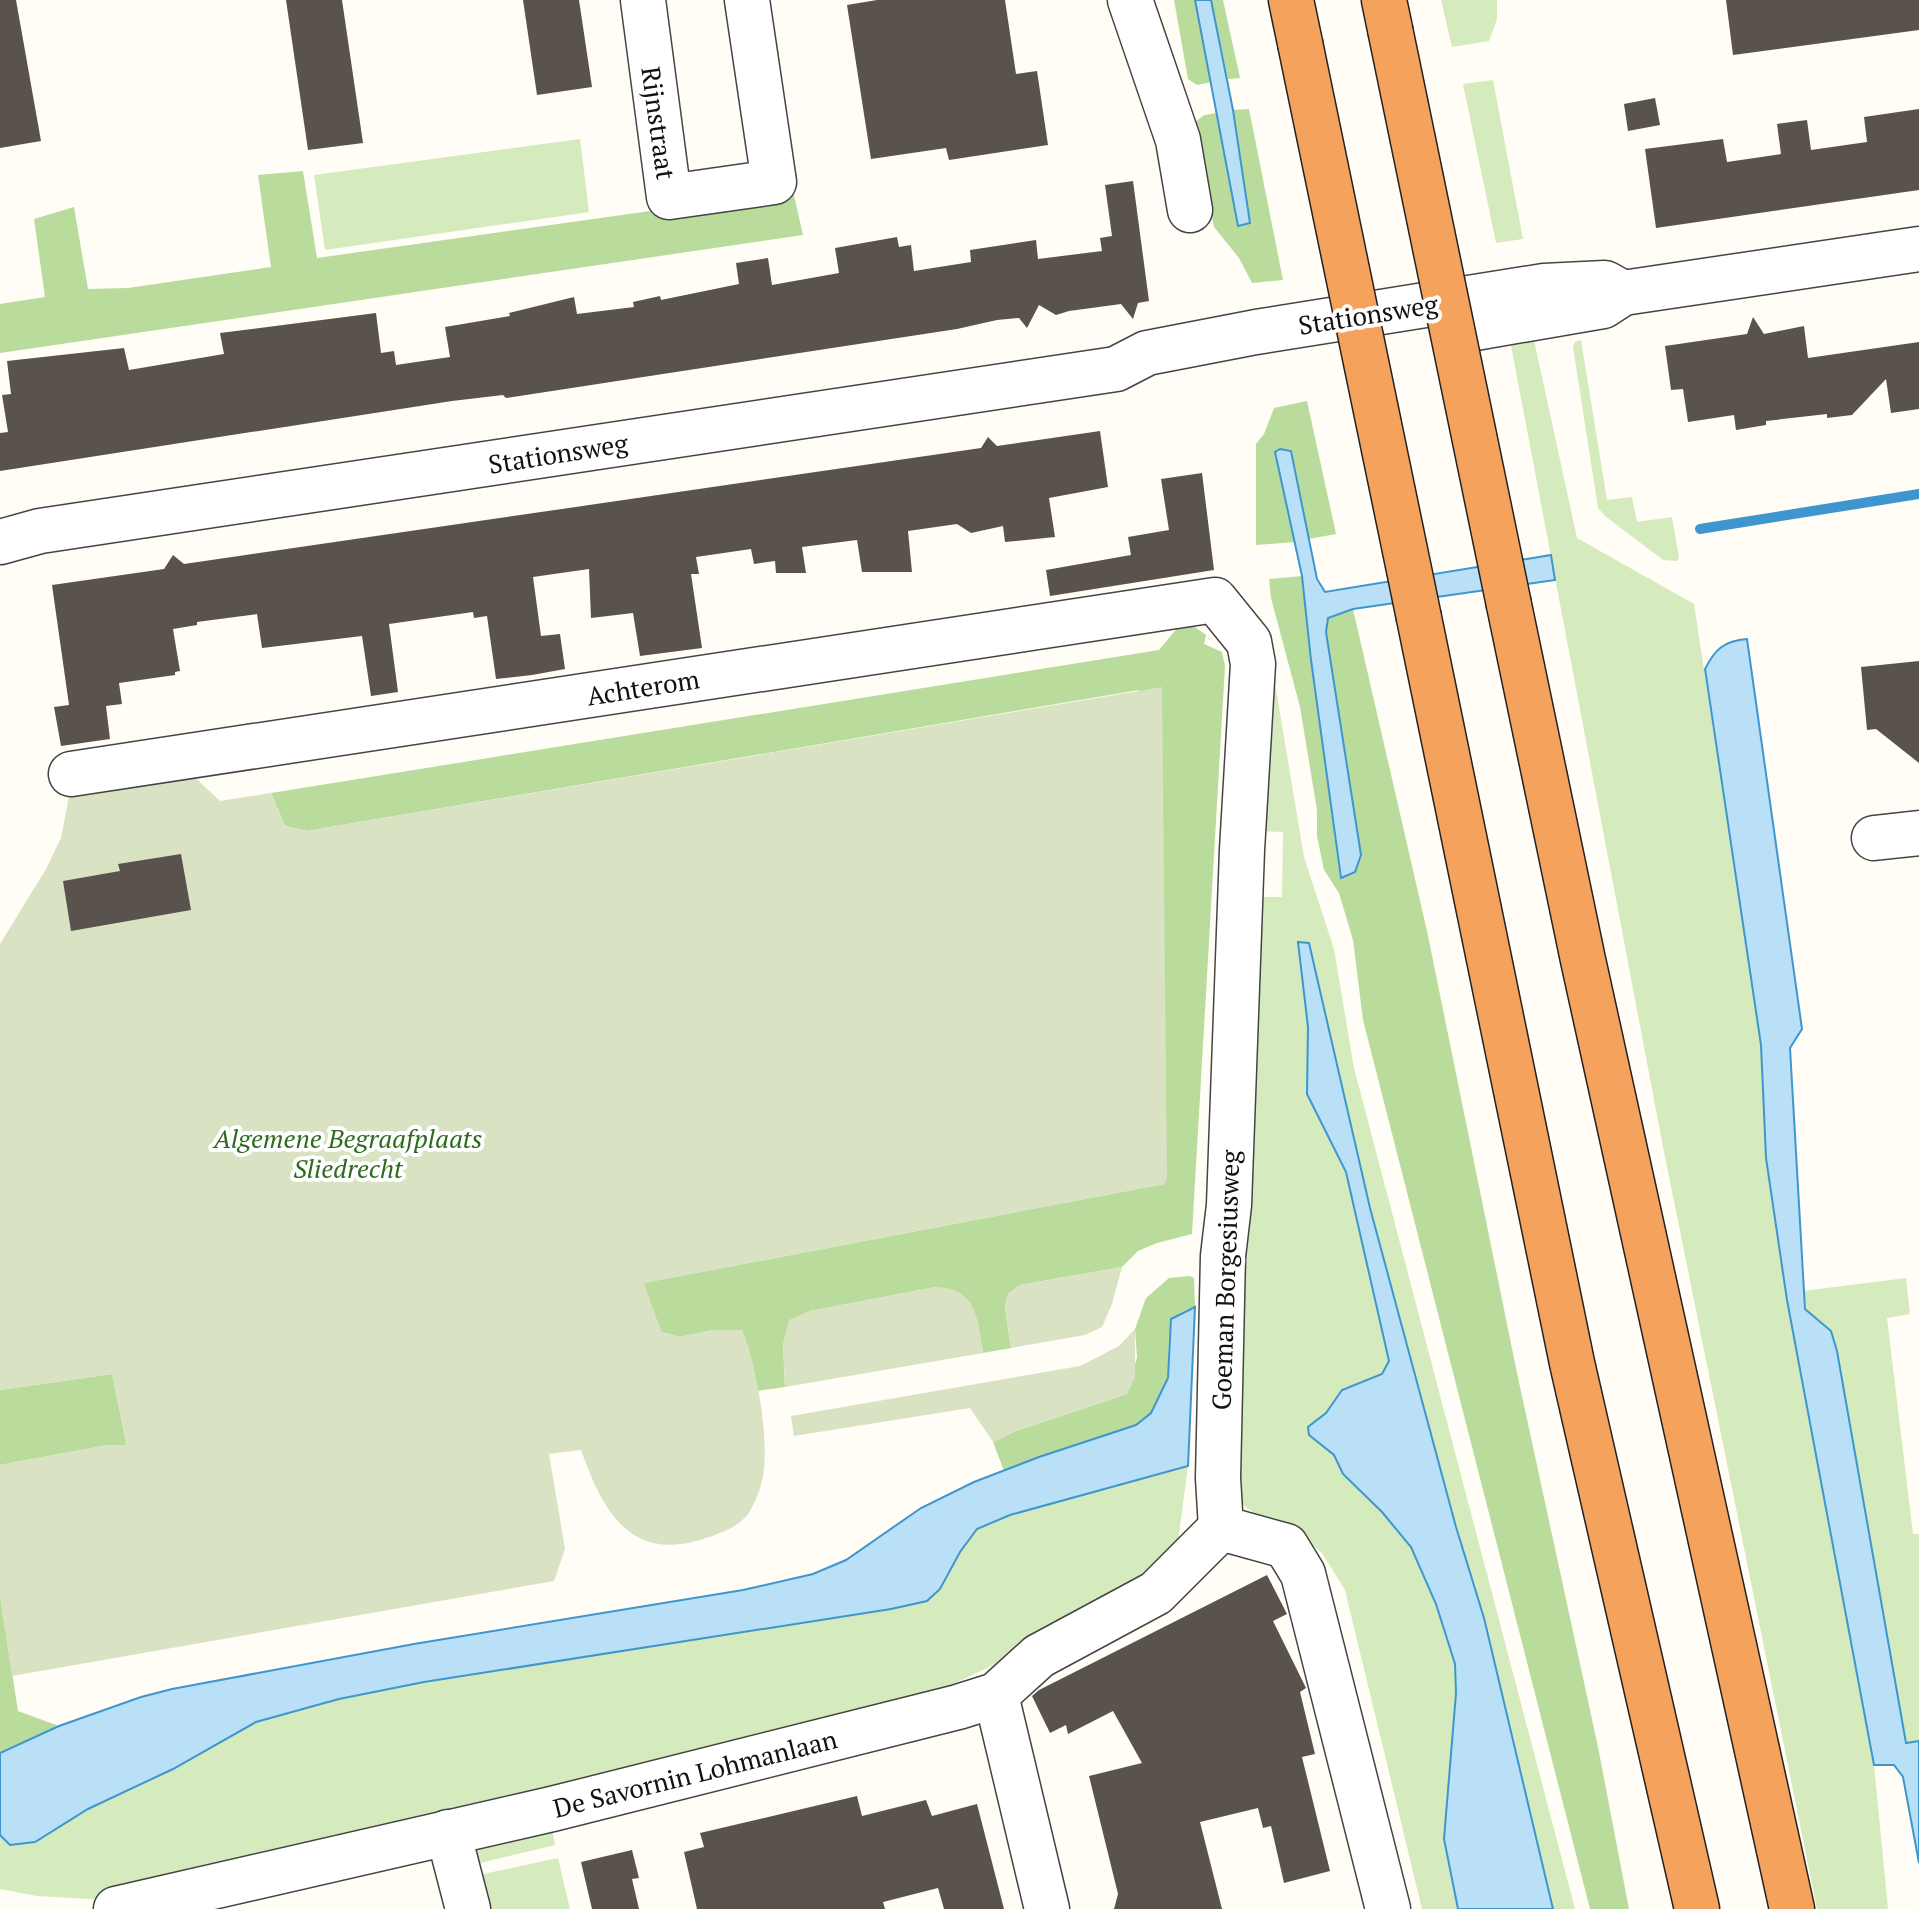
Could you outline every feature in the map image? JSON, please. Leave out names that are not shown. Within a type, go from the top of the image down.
[{"type":"highway","points":[[1291,0],[1572,1363],[1697,1909]]},
{"type":"highway","points":[[1387,14],[1590,990],[1792,1909]]},
{"type":"street","name":"Rijnstraat","points":[[643,0],[669,197],[774,182],[747,0]]},
{"type":"street","points":[[1130,0],[1178,140],[1190,210]]},
{"type":"street","name":"Stationsweg","points":[[0,542],[40,531],[1116,369],[1147,353],[1544,286],[1605,283],[1623,293],[1919,249]]},
{"type":"street","name":"Achterom","points":[[71,774],[1215,600]]},
{"type":"street","name":"Goeman Borgesiusweg","points":[[1215,600],[1249,642],[1253,664],[1229,1205],[1223,1256],[1218,1478],[1221,1528]]},
{"type":"street","points":[[1874,838],[1919,833]]},
{"type":"street","points":[[1221,1528],[1286,1546],[1303,1574],[1388,1909]]},
{"type":"street","name":"De Savornin Lohmanlaan","points":[[116,1909],[448,1832],[943,1711],[996,1695],[1039,1656],[1156,1593],[1221,1528]]},
{"type":"street","points":[[996,1695],[1047,1909]]},
{"type":"street","points":[[448,1832],[468,1909]]},
{"type":"green space","points":[[1174,0],[1195,0],[1212,82],[1197,85],[1188,79]]},
{"type":"green space","points":[[1211,0],[1223,0],[1240,78],[1228,79]]},
{"type":"green space","points":[[1441,0],[1497,0],[1497,19],[1489,41],[1452,47]]},
{"type":"green space","points":[[1493,80],[1523,239],[1496,243],[1463,84]]},
{"type":"green space","points":[[1249,109],[1283,280],[1252,283],[1239,258],[1214,227],[1194,123],[1204,115],[1217,113],[1239,225],[1250,222],[1233,110]]},
{"type":"green space","points":[[580,139],[589,212],[325,250],[314,175]]},
{"type":"green space","points":[[303,171],[317,258],[793,191],[803,235],[0,353],[0,304],[45,297],[34,219],[74,207],[88,289],[128,288],[271,267],[258,175]]},
{"type":"green space","points":[[1532,331],[1577,538],[1694,604],[1761,1045],[1766,1158],[1787,1300],[1874,1765],[1888,1909],[1817,1909],[1663,1147],[1509,335]]},
{"type":"green space","points":[[1581,340],[1607,500],[1632,497],[1637,522],[1672,517],[1677,561],[1663,560],[1598,508],[1573,347],[1575,342]]},
{"type":"green space","points":[[1307,401],[1336,534],[1309,539],[1292,452],[1275,452],[1295,542],[1256,545],[1256,444],[1264,434],[1274,408]]},
{"type":"green space","points":[[1302,576],[1340,877],[1361,855],[1326,632],[1328,618],[1353,609],[1427,931],[1517,1373],[1598,1747],[1629,1909],[1590,1909],[1363,1020],[1353,940],[1339,893],[1324,870],[1300,707],[1271,598],[1269,579]]},
{"type":"green space","points":[[1192,625],[1206,635],[1204,644],[1222,652],[1225,666],[1192,1234],[1138,1251],[1122,1267],[1020,1285],[1008,1294],[1005,1308],[1011,1348],[983,1353],[977,1319],[936,1287],[810,1311],[783,1343],[785,1387],[757,1391],[748,1346],[713,1330],[680,1337],[661,1332],[643,1283],[1164,1184],[1139,690],[307,831],[285,826],[271,793],[1159,650],[1179,626]]},
{"type":"green space","points":[[1267,653],[1276,689],[1304,857],[1334,949],[1354,1068],[1575,1909],[1553,1909],[1484,1618],[1456,1527],[1370,1208],[1309,943],[1307,1094],[1346,1172],[1389,1361],[1382,1374],[1342,1390],[1309,1435],[1334,1455],[1343,1474],[1382,1512],[1411,1547],[1436,1604],[1455,1664],[1456,1693],[1444,1839],[1458,1909],[1422,1909],[1345,1590],[1322,1553],[1303,1537],[1265,1521],[1234,1498],[1256,897],[1282,897],[1283,832],[1258,831]]},
{"type":"green space","name":"Algemene Begraafplaats Sliedrecht","points":[[1162,687],[1167,1179],[1164,1184],[644,1283],[661,1332],[680,1337],[713,1330],[742,1330],[747,1344],[762,1417],[763,1474],[759,1492],[748,1514],[723,1532],[680,1544],[658,1544],[639,1538],[623,1527],[610,1512],[581,1450],[549,1454],[565,1549],[554,1581],[12,1676],[0,1596],[0,1465],[108,1445],[127,1445],[112,1374],[0,1390],[0,944],[46,869],[61,838],[71,786],[186,769],[220,801],[271,793],[285,826],[307,831]]},
{"type":"green space","points":[[1122,1267],[1102,1327],[1085,1335],[1011,1348],[1005,1308],[1008,1294],[1020,1285]]},
{"type":"green space","points":[[1169,1278],[1194,1278],[1195,1307],[1181,1312],[1169,1335],[1168,1378],[1151,1413],[1136,1425],[1004,1471],[993,1442],[1016,1431],[1127,1394],[1137,1357],[1135,1329],[1146,1298]]},
{"type":"green space","points":[[1906,1278],[1910,1314],[1887,1318],[1913,1534],[1919,1534],[1919,1750],[1896,1755],[1803,1291]]},
{"type":"green space","points":[[936,1287],[960,1293],[968,1300],[977,1317],[983,1353],[785,1387],[783,1343],[789,1320],[810,1311]]},
{"type":"green space","points":[[1135,1329],[1135,1377],[1127,1394],[1016,1431],[993,1442],[970,1408],[794,1436],[791,1416],[1080,1366],[1119,1346]]},
{"type":"green space","points":[[112,1374],[127,1446],[108,1445],[0,1465],[0,1390]]},
{"type":"green space","points":[[1188,1466],[1177,1549],[1153,1589],[932,1694],[125,1901],[37,1896],[0,1889],[0,1835],[10,1845],[35,1842],[88,1809],[172,1769],[256,1722],[339,1699],[424,1682],[927,1601],[940,1589],[977,1529],[1010,1515]]},
{"type":"green space","points":[[0,1596],[18,1711],[59,1726],[0,1753]]},
{"type":"green space","points":[[550,1819],[555,1845],[468,1866],[474,1847]]},
{"type":"green space","points":[[558,1858],[570,1909],[477,1909],[469,1877]]},
{"type":"water","points":[[1195,0],[1211,0],[1233,110],[1250,223],[1238,226]]},
{"type":"water","points":[[1280,449],[1291,451],[1317,579],[1325,592],[1551,555],[1555,580],[1353,609],[1328,618],[1326,632],[1361,855],[1355,872],[1341,878],[1302,576],[1275,452]]},
{"type":"water","points":[[1747,639],[1802,1029],[1790,1048],[1805,1309],[1831,1331],[1837,1351],[1906,1743],[1919,1741],[1919,1863],[1903,1777],[1894,1765],[1874,1765],[1787,1300],[1766,1158],[1761,1045],[1705,669],[1721,647]]},
{"type":"water","points":[[1298,942],[1309,943],[1370,1208],[1456,1527],[1484,1618],[1553,1909],[1458,1909],[1444,1839],[1456,1693],[1455,1664],[1436,1604],[1411,1547],[1382,1512],[1343,1474],[1334,1455],[1309,1435],[1308,1427],[1326,1413],[1342,1390],[1382,1374],[1389,1361],[1346,1172],[1307,1094],[1308,1027]]},
{"type":"water","points":[[1195,1307],[1188,1466],[1010,1515],[977,1529],[940,1589],[927,1601],[424,1682],[339,1699],[256,1722],[173,1769],[88,1809],[35,1842],[10,1845],[0,1835],[0,1753],[59,1726],[141,1697],[414,1644],[743,1590],[813,1574],[846,1560],[921,1508],[974,1482],[1136,1425],[1151,1413],[1168,1378],[1171,1319]]},
{"type":"building","points":[[0,0],[16,0],[41,141],[0,148]]},
{"type":"building","points":[[286,0],[342,0],[363,143],[308,150]]},
{"type":"building","points":[[523,0],[579,0],[592,87],[537,95]]},
{"type":"building","points":[[877,0],[1005,0],[1016,74],[1037,71],[1048,145],[949,160],[946,148],[871,159],[847,5]]},
{"type":"building","points":[[1726,0],[1919,0],[1919,30],[1733,55]]},
{"type":"building","points":[[1655,98],[1660,125],[1628,131],[1624,104]]},
{"type":"building","points":[[1919,109],[1919,190],[1656,228],[1645,149],[1723,139],[1727,162],[1781,154],[1777,124],[1807,120],[1811,150],[1867,142],[1864,117]]},
{"type":"building","points":[[1133,181],[1149,301],[1138,303],[1133,319],[1121,304],[1056,315],[1039,305],[1027,328],[1019,318],[997,320],[957,329],[506,398],[503,395],[452,401],[0,471],[0,433],[8,432],[2,395],[11,394],[7,361],[124,348],[129,370],[224,354],[220,333],[376,313],[381,353],[394,351],[396,365],[450,357],[445,327],[510,316],[509,313],[574,297],[577,314],[634,307],[633,302],[660,296],[661,300],[739,284],[736,263],[768,258],[772,285],[839,273],[835,248],[897,237],[899,247],[911,245],[914,271],[971,262],[970,250],[1036,240],[1038,259],[1102,251],[1100,238],[1112,236],[1105,185]]},
{"type":"building","points":[[1753,317],[1764,334],[1804,326],[1808,358],[1919,342],[1919,409],[1891,413],[1886,379],[1852,415],[1827,418],[1827,414],[1766,421],[1766,425],[1736,430],[1734,415],[1688,422],[1683,389],[1671,390],[1665,346],[1747,334]]},
{"type":"building","points":[[1100,431],[1108,487],[1049,498],[1055,537],[1005,542],[1003,526],[971,533],[957,524],[908,531],[912,572],[862,572],[857,540],[802,547],[806,573],[776,573],[775,561],[754,564],[751,549],[696,557],[699,574],[691,574],[702,648],[640,656],[633,613],[591,618],[589,569],[533,577],[541,636],[560,634],[565,669],[532,675],[496,679],[487,616],[474,618],[473,612],[389,624],[398,692],[371,696],[362,636],[262,648],[257,614],[197,622],[197,625],[173,629],[180,671],[175,675],[119,683],[122,704],[106,706],[110,739],[61,746],[54,707],[69,705],[52,585],[164,569],[173,555],[184,564],[981,448],[988,437],[997,446]]},
{"type":"building","points":[[1202,473],[1214,570],[1050,596],[1046,570],[1131,555],[1128,537],[1169,530],[1161,479]]},
{"type":"building","points":[[1919,661],[1919,763],[1876,729],[1867,730],[1861,667]]},
{"type":"building","points":[[181,854],[191,910],[71,931],[63,881],[120,871],[118,864]]},
{"type":"building","points":[[1267,1575],[1287,1614],[1273,1621],[1306,1688],[1300,1692],[1315,1754],[1302,1757],[1330,1871],[1284,1883],[1271,1826],[1263,1828],[1258,1808],[1200,1822],[1222,1909],[1114,1909],[1118,1894],[1089,1776],[1142,1763],[1113,1711],[1068,1734],[1066,1725],[1050,1733],[1032,1696]]},
{"type":"building","points":[[857,1796],[862,1816],[926,1800],[932,1816],[977,1804],[1004,1909],[944,1909],[938,1888],[883,1902],[885,1909],[697,1909],[684,1852],[704,1847],[700,1833]]},
{"type":"building","points":[[632,1850],[639,1878],[632,1879],[639,1909],[592,1909],[581,1862]]},
{"type":"waterway","points":[[1700,529],[1919,494]]}]
